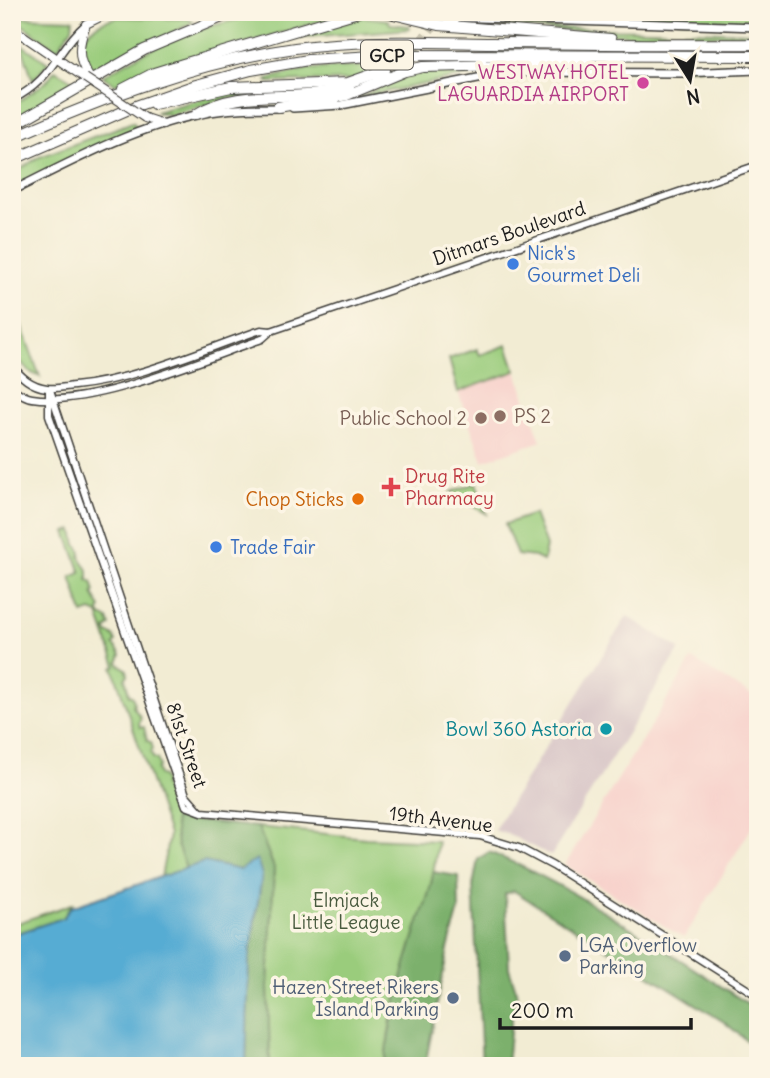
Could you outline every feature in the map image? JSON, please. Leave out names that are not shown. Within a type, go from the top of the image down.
[{"type":"highway","points":[[12,126],[144,50],[234,12]]},
{"type":"highway","points":[[91,104],[154,73],[263,38],[358,12]]},
{"type":"highway","points":[[393,14],[439,25],[567,34],[667,45]]},
{"type":"highway","name":"GCP","points":[[12,138],[91,104],[213,65],[258,54],[328,44],[758,44]]},
{"type":"highway","name":"GCP","points":[[12,160],[136,106],[196,85],[240,73],[320,59],[389,55],[758,56]]},
{"type":"highway","points":[[278,107],[347,95],[417,68],[585,63],[645,57]]},
{"type":"highway","points":[[197,114],[211,105],[243,98],[329,93],[385,70]]},
{"type":"highway","points":[[136,106],[164,103],[231,88],[342,83],[371,76]]},
{"type":"main road","points":[[87,77],[78,52],[86,24],[119,12]]},
{"type":"main road","points":[[187,12],[200,12]]},
{"type":"main road","points":[[378,12],[758,27]]},
{"type":"main road","points":[[12,28],[145,118],[163,124]]},
{"type":"main road","points":[[12,191],[125,138],[197,114],[341,105],[522,72],[758,70]]},
{"type":"street","points":[[12,100],[38,84],[86,24]]},
{"type":"street","name":"Ditmars Boulevard","points":[[49,388],[96,384],[261,330],[271,331],[758,164]]},
{"type":"street","name":"Ditmars Boulevard","points":[[12,388],[31,398],[52,399],[93,394],[265,338],[271,331]]},
{"type":"street","points":[[12,365],[21,377],[29,382],[49,388]]},
{"type":"street","name":"81st Street","points":[[49,388],[186,795],[202,812]]},
{"type":"street","name":"81st Street","points":[[52,399],[49,415],[182,799],[190,809],[202,812]]},
{"type":"street","name":"19th Avenue","points":[[202,812],[480,836],[519,848],[553,866],[758,996]]},
{"type":"shaded area","name":"PS 2","points":[[516,371],[541,441],[483,461],[458,392]]},
{"type":"shaded area","points":[[627,616],[680,649],[551,856],[494,830]]},
{"type":"shaded area","points":[[692,659],[758,699],[758,817],[684,938],[565,865]]},
{"type":"green space","points":[[464,12],[758,12],[758,22]]},
{"type":"green space","points":[[289,13],[342,15],[164,67],[162,65],[115,84],[103,76],[147,51],[192,32],[239,19]]},
{"type":"green space","points":[[15,17],[73,19],[72,28],[57,49],[15,20]]},
{"type":"green space","points":[[119,17],[189,19],[193,22],[121,60],[119,58],[96,73],[83,54],[85,38],[97,25]]},
{"type":"green space","points":[[364,17],[388,20],[390,24],[409,26],[410,29],[281,39]]},
{"type":"green space","points":[[492,26],[758,33],[758,36],[630,35]]},
{"type":"green space","points":[[21,44],[48,63],[33,80]]},
{"type":"green space","points":[[726,65],[726,68],[497,70],[359,97],[416,71],[527,66]]},
{"type":"green space","points":[[413,66],[374,80],[268,82],[267,79],[308,69]]},
{"type":"green space","points":[[55,70],[79,84],[12,121],[12,106],[46,82]]},
{"type":"green space","points":[[324,88],[324,91],[228,98],[170,115],[156,112],[226,92]]},
{"type":"green space","points":[[133,122],[138,129],[12,188],[12,170],[19,167],[21,169],[37,158]]},
{"type":"green space","points":[[12,300],[40,377],[28,371],[12,350]]},
{"type":"green space","points":[[507,345],[516,371],[458,392],[449,359],[477,349],[480,355]]},
{"type":"green space","points":[[476,483],[487,514],[451,492]]},
{"type":"green space","points":[[534,514],[546,546],[543,561],[517,555],[505,524]]},
{"type":"green space","points":[[73,530],[80,557],[88,570],[88,580],[92,582],[95,591],[93,594],[101,608],[100,616],[108,619],[110,625],[107,633],[114,636],[114,645],[121,655],[118,663],[127,670],[128,675],[125,678],[129,695],[132,696],[133,706],[141,718],[140,727],[144,727],[147,741],[151,742],[151,752],[153,758],[157,759],[157,769],[170,800],[168,803],[176,817],[177,845],[186,868],[161,877],[169,835],[113,668],[116,666],[98,614],[91,611],[83,614],[71,577],[81,573],[66,532]]},
{"type":"green space","points":[[174,819],[258,827],[274,868],[268,986],[270,1066],[246,1066],[249,960],[262,876],[257,860],[240,870],[204,862],[186,868],[177,845]]},
{"type":"green space","name":"Elmjack Little League","points":[[258,827],[366,838],[438,841],[431,888],[391,1019],[384,1066],[270,1066],[268,986],[274,868]]},
{"type":"green space","points":[[489,852],[524,867],[592,904],[758,1010],[758,1050],[724,1022],[514,891],[505,894],[509,968],[517,993],[507,1066],[482,1066],[473,886],[478,859]]},
{"type":"green space","points":[[433,872],[458,876],[459,910],[448,949],[425,1066],[384,1066],[401,983]]},
{"type":"green space","points":[[72,904],[63,918],[12,935],[12,925]]},
{"type":"water","points":[[257,859],[262,875],[249,960],[246,1066],[12,1066],[12,935],[63,918],[71,907],[204,862],[240,870]]},
{"type":"tunnel","points":[[385,70],[417,46],[440,12]]},
{"type":"place","name":"WESTWAY HOTEL LAGUARDIA AIRPORT","points":[[643,83]]},
{"type":"place","name":"Nick's Gourmet Deli","points":[[513,264]]},
{"type":"place","name":"PS 2","points":[[500,416]]},
{"type":"place","name":"Public School 2","points":[[481,418]]},
{"type":"place","name":"Drug Rite Pharmacy","points":[[391,487]]},
{"type":"place","name":"Chop Sticks","points":[[358,499]]},
{"type":"place","name":"Trade Fair","points":[[216,547]]},
{"type":"place","name":"Bowl 360 Astoria","points":[[606,729]]},
{"type":"place","name":"LGA Overflow Parking","points":[[565,956]]},
{"type":"place","name":"Hazen Street Rikers Island Parking","points":[[453,998]]}]
